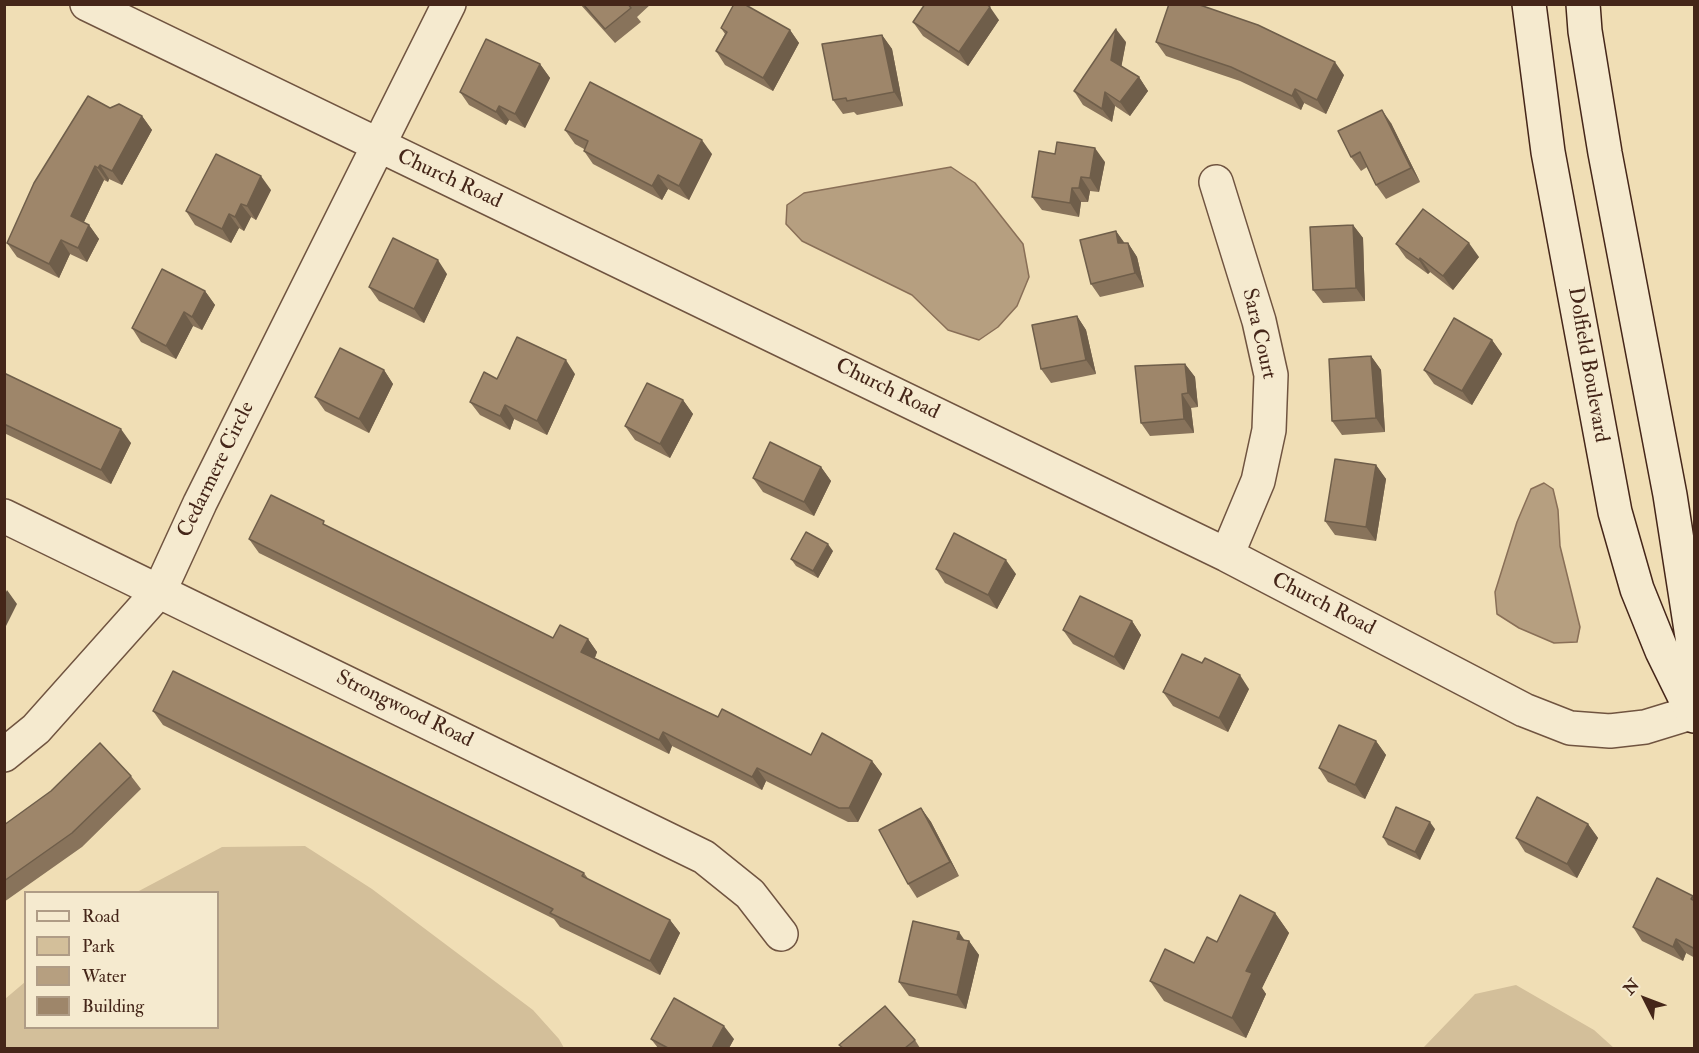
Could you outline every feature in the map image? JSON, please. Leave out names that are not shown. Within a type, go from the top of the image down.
[{"type":"street","name":"Church Road","points":[[87,4],[377,147],[595,248],[1227,555],[1524,710],[1570,728],[1610,731],[1645,727],[1694,713]]},
{"type":"street","name":"Cedarmere Circle","points":[[4,755],[36,729],[160,590],[200,503],[449,4]]},
{"type":"street","name":"Dolfield Boulevard","points":[[1529,4],[1548,152],[1615,512],[1638,589],[1662,651],[1694,713]]},
{"type":"street","points":[[1583,4],[1585,31],[1604,142],[1694,643],[1694,713]]},
{"type":"street","name":"Sara Court","points":[[1216,182],[1259,321],[1271,375],[1269,430],[1258,482],[1227,555]]},
{"type":"street","name":"Strongwood Road","points":[[4,516],[704,857],[750,894],[782,934]]},
{"type":"green space","points":[[305,846],[372,889],[533,1010],[559,1039],[564,1048],[5,1048],[5,999],[24,983],[24,1029],[219,1029],[219,891],[139,891],[222,847]]},
{"type":"green space","points":[[1516,985],[1594,1030],[1614,1048],[1423,1048],[1475,994]]},
{"type":"water","points":[[951,167],[975,183],[1023,244],[1029,277],[1017,306],[998,327],[979,340],[948,330],[912,295],[802,241],[786,224],[787,205],[804,193]]},
{"type":"water","points":[[1544,483],[1553,489],[1558,510],[1560,546],[1580,627],[1577,642],[1554,643],[1519,628],[1497,614],[1495,592],[1517,522],[1531,489]]},
{"type":"building","points":[[583,4],[628,4],[631,8],[605,29]]},
{"type":"building","points":[[734,4],[744,4],[790,30],[763,78],[716,51],[727,32],[721,28]]},
{"type":"building","points":[[925,4],[986,4],[990,7],[959,52],[913,22]]},
{"type":"building","points":[[1169,4],[1197,4],[1258,25],[1335,62],[1317,100],[1295,89],[1292,96],[1231,67],[1156,42]]},
{"type":"building","points":[[1116,29],[1111,60],[1139,77],[1120,102],[1105,92],[1102,109],[1074,91]]},
{"type":"building","points":[[882,35],[894,92],[847,101],[846,98],[833,100],[822,44]]},
{"type":"building","points":[[486,39],[540,64],[515,114],[499,106],[496,112],[460,92]]},
{"type":"building","points":[[590,82],[702,140],[679,186],[658,175],[652,186],[584,151],[588,141],[565,130]]},
{"type":"building","points":[[88,96],[110,108],[119,104],[142,116],[112,171],[100,165],[98,168],[95,166],[71,216],[89,225],[78,248],[61,240],[49,264],[7,243],[34,183]]},
{"type":"building","points":[[1382,110],[1411,168],[1376,185],[1360,152],[1351,157],[1338,131]]},
{"type":"building","points":[[1057,142],[1095,148],[1090,178],[1081,177],[1079,188],[1072,188],[1070,203],[1032,197],[1039,151],[1055,154]]},
{"type":"building","points":[[216,154],[261,176],[247,206],[241,204],[235,217],[229,214],[222,229],[186,211]]},
{"type":"building","points":[[1423,209],[1469,243],[1443,276],[1420,258],[1419,260],[1396,244]]},
{"type":"building","points":[[1353,225],[1356,288],[1313,290],[1310,227]]},
{"type":"building","points":[[1116,231],[1118,243],[1128,243],[1135,273],[1091,284],[1080,240]]},
{"type":"building","points":[[393,238],[438,260],[414,309],[369,287]]},
{"type":"building","points":[[162,269],[205,291],[192,317],[184,312],[166,346],[132,328]]},
{"type":"building","points":[[1077,316],[1086,360],[1041,369],[1032,325]]},
{"type":"building","points":[[1454,318],[1492,340],[1462,391],[1424,370]]},
{"type":"building","points":[[517,337],[566,360],[537,421],[505,405],[500,416],[470,402],[484,372],[497,379]]},
{"type":"building","points":[[340,348],[384,370],[359,419],[315,397]]},
{"type":"building","points":[[1371,356],[1376,418],[1332,421],[1329,359]]},
{"type":"building","points":[[1185,364],[1188,393],[1182,394],[1184,419],[1141,423],[1135,366]]},
{"type":"building","points":[[4,373],[121,429],[101,470],[4,424]]},
{"type":"building","points":[[647,383],[683,400],[660,444],[625,426]]},
{"type":"building","points":[[770,442],[821,467],[804,502],[753,478]]},
{"type":"building","points":[[1335,459],[1376,465],[1366,527],[1325,521]]},
{"type":"building","points":[[271,495],[324,521],[323,524],[553,638],[560,625],[588,639],[581,652],[718,717],[722,709],[811,755],[822,733],[872,761],[849,808],[839,808],[757,768],[752,777],[663,732],[659,740],[249,539]]},
{"type":"building","points":[[806,532],[828,544],[813,571],[791,559]]},
{"type":"building","points":[[954,533],[1006,560],[988,595],[936,569]]},
{"type":"building","points":[[1080,596],[1132,621],[1114,657],[1063,630]]},
{"type":"building","points":[[1182,654],[1202,663],[1205,658],[1240,675],[1219,718],[1163,692]]},
{"type":"building","points":[[173,671],[584,873],[582,876],[670,920],[650,961],[550,913],[553,909],[153,711]]},
{"type":"building","points":[[1339,725],[1376,741],[1355,785],[1319,768]]},
{"type":"building","points":[[100,743],[131,776],[72,833],[4,881],[4,825],[51,791]]},
{"type":"building","points":[[1537,797],[1588,824],[1567,864],[1516,838]]},
{"type":"building","points":[[1396,807],[1430,822],[1415,852],[1383,837]]},
{"type":"building","points":[[921,808],[950,862],[908,884],[879,830]]},
{"type":"building","points":[[1657,878],[1693,896],[1691,899],[1695,901],[1695,949],[1676,939],[1673,947],[1633,927]]},
{"type":"building","points":[[1240,895],[1275,913],[1246,971],[1252,973],[1232,1018],[1150,981],[1165,949],[1194,963],[1207,937],[1217,942]]},
{"type":"building","points":[[913,921],[959,932],[957,939],[969,941],[957,995],[899,982]]},
{"type":"building","points":[[674,998],[724,1026],[712,1048],[668,1048],[651,1039]]},
{"type":"building","points":[[885,1006],[915,1040],[905,1048],[843,1048],[839,1045]]}]
